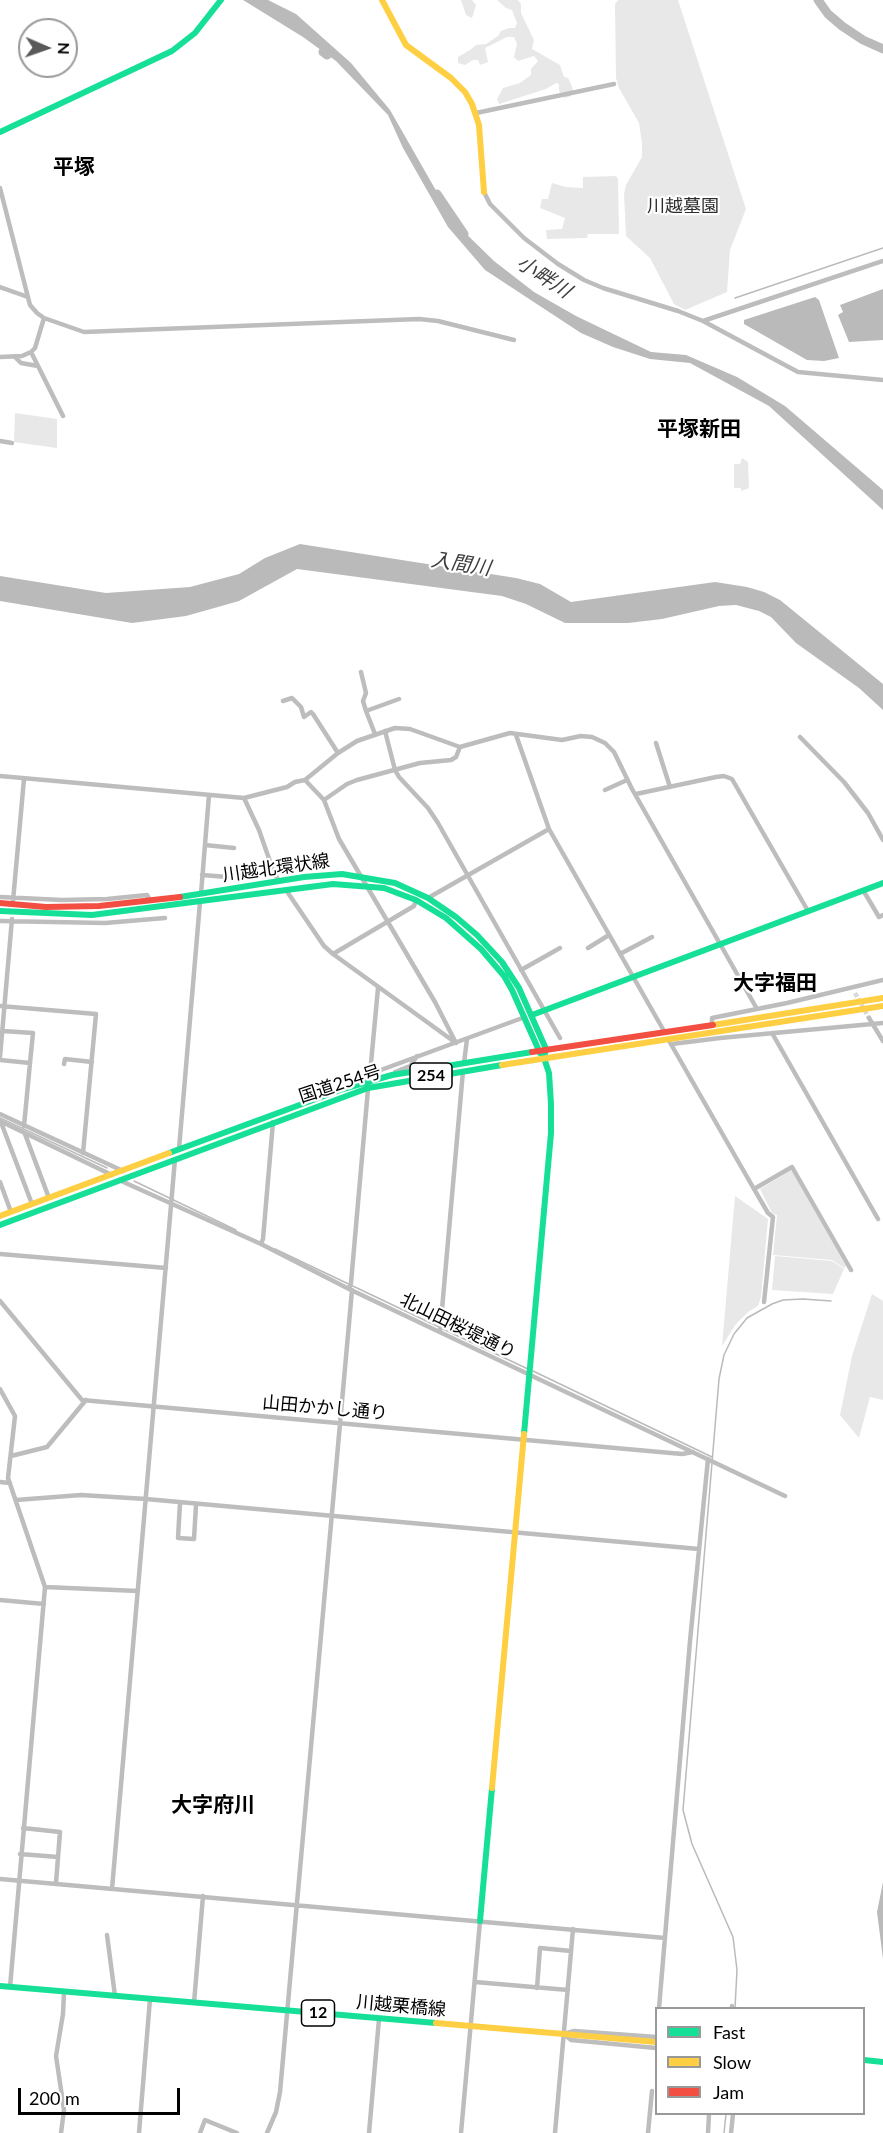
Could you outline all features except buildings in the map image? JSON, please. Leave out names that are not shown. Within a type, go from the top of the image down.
[{"type":"main road","points":[[0,132],[172,51],[195,33],[221,0]]},
{"type":"main road","points":[[382,0],[406,45],[459,85],[476,112],[484,192]]},
{"type":"main road","name":"川越北環状線","points":[[0,903],[46,907],[99,906],[201,894],[304,877],[342,874],[395,883],[428,898],[456,917],[502,962],[519,988],[538,1050],[544,1058]]},
{"type":"main road","points":[[528,1016],[883,883]]},
{"type":"main road","name":"川越北環状線","points":[[0,911],[92,915],[333,884],[384,888],[416,900],[446,918],[481,949],[504,976],[546,1049]]},
{"type":"main road","name":"国道254号","points":[[0,1216],[343,1089],[392,1075],[538,1050],[883,998]]},
{"type":"main road","name":"国道254号","points":[[0,1225],[368,1088],[544,1058],[671,1042],[883,1006]]},
{"type":"main road","points":[[480,1921],[551,1133],[549,1073],[544,1058],[546,1049]]},
{"type":"main road","name":"川越栗橋線","points":[[0,1986],[471,2027],[655,2040]]},
{"type":"main road","points":[[865,2060],[883,2062]]},
{"type":"street","points":[[476,112],[614,84]]},
{"type":"street","points":[[0,188],[30,305],[37,314],[44,318],[84,332],[419,320],[438,321],[514,340]]},
{"type":"street","points":[[484,192],[490,204],[524,238],[552,260],[584,280],[704,321],[798,372],[883,380]]},
{"type":"street","points":[[704,321],[883,261]]},
{"type":"street","points":[[0,287],[28,297]]},
{"type":"street","points":[[0,357],[15,357],[31,352],[35,348],[44,318]]},
{"type":"street","points":[[31,352],[63,416]]},
{"type":"street","points":[[15,357],[21,363],[38,366]]},
{"type":"street","points":[[0,441],[12,443]]},
{"type":"street","points":[[361,672],[366,693],[363,701],[375,734]]},
{"type":"street","points":[[283,701],[292,698],[301,707],[304,717],[311,712],[338,753]]},
{"type":"street","points":[[366,711],[399,699]]},
{"type":"street","points":[[0,776],[244,798],[305,780],[338,753],[357,741],[385,731],[404,728],[460,747],[500,735],[562,740],[581,736],[592,737],[605,743],[614,752],[627,780],[757,1009]]},
{"type":"street","points":[[385,731],[395,770],[404,784],[428,808],[438,822],[560,1038]]},
{"type":"street","points":[[516,735],[549,829],[754,1189],[773,1217],[764,1302]]},
{"type":"street","points":[[800,737],[844,782],[868,813],[883,840]]},
{"type":"street","points":[[656,743],[670,787]]},
{"type":"street","points":[[324,800],[347,784],[420,763],[451,760],[456,757],[460,747]]},
{"type":"street","points":[[636,794],[724,776],[732,779],[808,911]]},
{"type":"street","points":[[14,900],[24,779]]},
{"type":"street","points":[[305,780],[324,800],[339,839],[435,1002],[456,1043]]},
{"type":"street","points":[[605,790],[627,780]]},
{"type":"street","points":[[201,894],[209,795]]},
{"type":"street","points":[[244,798],[260,830],[279,882]]},
{"type":"street","points":[[428,898],[549,829]]},
{"type":"street","points":[[205,845],[234,848]]},
{"type":"street","points":[[202,875],[228,877]]},
{"type":"street","points":[[285,889],[324,945],[333,954],[456,1043]]},
{"type":"street","points":[[863,890],[879,917],[883,915]]},
{"type":"street","points":[[0,897],[14,900],[107,899],[147,895],[150,900]]},
{"type":"street","points":[[333,954],[414,906],[416,900]]},
{"type":"street","points":[[178,1149],[200,902]]},
{"type":"street","points":[[147,909],[148,918]]},
{"type":"street","points":[[0,921],[105,923],[165,918]]},
{"type":"street","points":[[12,920],[2,1006],[3,1031],[0,1059],[30,1063]]},
{"type":"street","points":[[588,948],[609,936]]},
{"type":"street","points":[[621,954],[652,937]]},
{"type":"street","points":[[521,970],[560,948]]},
{"type":"street","points":[[712,1025],[712,1018],[854,990],[883,980]]},
{"type":"street","points":[[378,988],[370,1074],[419,1054],[528,1016]]},
{"type":"street","points":[[2,1006],[96,1014],[83,1153]]},
{"type":"street","points":[[869,1018],[883,1041]]},
{"type":"street","points":[[671,1042],[805,1032],[883,1023]]},
{"type":"street","points":[[3,1031],[33,1033],[24,1126]]},
{"type":"street","points":[[772,1033],[878,1219]]},
{"type":"street","points":[[464,1063],[467,1038]]},
{"type":"street","points":[[392,1075],[410,1066],[419,1054]]},
{"type":"street","points":[[64,1064],[65,1059],[92,1062]]},
{"type":"street","points":[[440,1332],[463,1071]]},
{"type":"street","points":[[267,2133],[276,2112],[280,2092],[368,1088]]},
{"type":"street","points":[[0,1114],[123,1171]]},
{"type":"street","points":[[261,1244],[273,1122]]},
{"type":"street","points":[[1,1124],[112,1175]]},
{"type":"street","points":[[1,1124],[32,1204]]},
{"type":"street","points":[[25,1134],[49,1198]]},
{"type":"street","points":[[112,1889],[175,1158]]},
{"type":"street","points":[[754,1189],[792,1167],[851,1270]]},
{"type":"street","name":"北山田桜堤通り","points":[[119,1180],[261,1244],[350,1289],[785,1496]]},
{"type":"street","points":[[0,1182],[11,1212]]},
{"type":"street","points":[[0,1254],[166,1268]]},
{"type":"street","points":[[1,1304],[82,1400],[86,1400],[47,1447],[11,1456]]},
{"type":"street","points":[[0,1389],[15,1416],[8,1478],[45,1587],[10,1987]]},
{"type":"street","name":"山田かかし通り","points":[[86,1400],[682,1454],[693,1452]]},
{"type":"street","points":[[0,1402],[7,1401]]},
{"type":"street","points":[[659,2007],[708,1459]]},
{"type":"street","points":[[0,1482],[10,1483]]},
{"type":"street","points":[[16,1500],[81,1495],[146,1499],[699,1549]]},
{"type":"street","points":[[180,1503],[178,1538],[194,1539],[196,1504]]},
{"type":"street","points":[[45,1587],[138,1591]]},
{"type":"street","points":[[0,1600],[44,1604]]},
{"type":"street","points":[[23,1828],[60,1831],[56,1883]]},
{"type":"street","points":[[20,1854],[58,1857]]},
{"type":"street","points":[[0,1879],[665,1938]]},
{"type":"street","points":[[194,2003],[203,1896]]},
{"type":"street","points":[[461,2133],[480,1921]]},
{"type":"street","points":[[555,2133],[573,1929]]},
{"type":"street","points":[[107,1935],[115,1996]]},
{"type":"street","points":[[537,1988],[540,1948],[571,1951]]},
{"type":"street","points":[[475,1982],[568,1990]]},
{"type":"street","points":[[61,2133],[64,2110],[56,2056],[64,1992]]},
{"type":"street","points":[[139,2133],[150,1999]]},
{"type":"street","points":[[369,2133],[379,2019]]},
{"type":"street","points":[[564,2034],[574,2031],[655,2040]]},
{"type":"street","points":[[564,2034],[571,2040],[655,2048]]},
{"type":"street","points":[[648,2133],[652,2091]]},
{"type":"street","points":[[708,2133],[709,2115]]},
{"type":"street","points":[[731,2133],[733,2115]]},
{"type":"street","points":[[200,2133],[205,2120],[237,2133]]},
{"type":"green space","points":[[461,0],[472,0],[476,5],[472,18],[466,15]]},
{"type":"green space","points":[[497,0],[518,0],[521,4],[521,13],[534,40],[532,49],[560,65],[564,77],[568,78],[571,84],[573,90],[571,96],[565,98],[559,91],[559,84],[556,83],[546,89],[499,104],[497,99],[503,88],[520,83],[531,75],[531,69],[538,61],[534,56],[518,61],[514,57],[517,44],[514,37],[507,37],[485,48],[488,62],[480,65],[478,60],[465,65],[458,63],[458,57],[476,45],[486,44],[498,36],[501,31],[515,28],[517,23],[512,10]]},
{"type":"green space","name":"川越墓園","points":[[618,0],[678,0],[746,209],[730,250],[727,292],[685,310],[674,304],[650,258],[626,236],[624,194],[626,185],[642,157],[642,143],[639,123],[619,88],[616,78],[615,4]]},
{"type":"green space","points":[[616,176],[618,179],[619,234],[588,234],[587,238],[547,239],[546,230],[562,229],[565,218],[540,208],[542,199],[548,199],[552,183],[583,188],[583,177]]},
{"type":"green space","points":[[15,413],[57,419],[57,448],[14,442]]},
{"type":"green space","points":[[742,458],[748,462],[749,488],[741,491],[741,488],[734,488],[734,464],[740,464]]},
{"type":"green space","points":[[790,1171],[846,1266],[844,1268],[832,1260],[773,1255],[777,1215],[772,1213],[760,1189]]},
{"type":"green space","points":[[735,1196],[768,1219],[761,1297],[758,1306],[736,1324],[722,1346]]},
{"type":"green space","points":[[775,1256],[832,1261],[844,1269],[833,1294],[772,1290]]},
{"type":"green space","points":[[872,1294],[883,1301],[883,1400],[870,1397],[859,1438],[840,1415],[852,1356]]},
{"type":"shaded area","points":[[243,0],[268,0],[296,14],[351,63],[390,110],[454,222],[494,261],[534,292],[576,316],[651,352],[686,355],[737,377],[785,406],[883,490],[883,510],[769,406],[690,363],[650,359],[613,347],[581,333],[485,270],[448,227],[403,148],[388,115],[336,61],[303,37]]},
{"type":"shaded area","points":[[883,289],[883,340],[849,342],[838,315],[843,312],[840,305]]},
{"type":"shaded area","points":[[815,297],[819,300],[839,358],[824,361],[807,360],[744,324],[744,320]]},
{"type":"shaded area","points":[[300,544],[516,578],[540,584],[571,602],[715,582],[747,587],[780,600],[883,684],[883,710],[859,688],[796,643],[771,617],[736,605],[719,606],[662,619],[628,623],[565,623],[526,604],[502,596],[297,569],[239,601],[186,616],[132,623],[0,601],[0,576],[106,593],[190,587],[239,574],[265,558]]},
{"type":"shaded area","points":[[883,1882],[883,1959],[877,1912]]},
{"type":"waterway","points":[[818,0],[828,14],[842,26],[863,40],[883,49]]},
{"type":"waterway","name":"小畔川","points":[[323,52],[327,55]]},
{"type":"waterway","name":"小畔川","points":[[437,194],[464,234]]},
{"type":"waterway","points":[[735,298],[883,248]]},
{"type":"waterway","points":[[0,1118],[107,1168]]},
{"type":"waterway","points":[[134,1181],[236,1230]]},
{"type":"waterway","points":[[275,1249],[439,1327]]},
{"type":"waterway","points":[[735,2007],[737,1970],[733,1937],[692,1844],[683,1810],[719,1379],[724,1355],[734,1334],[747,1318],[783,1300],[831,1301]]},
{"type":"waterway","points":[[443,1329],[528,1369]]},
{"type":"waterway","points":[[533,1371],[712,1457]]},
{"type":"waterway","points":[[724,2133],[726,2115]]},
{"type":"tunnel","points":[[855,993],[869,1018]]},
{"type":"traffic: fast","points":[[0,132],[172,51],[195,33],[221,0]]},
{"type":"traffic: fast","points":[[180,897],[304,877],[342,874],[395,883],[428,898],[456,917],[477,935],[502,962],[519,988],[546,1049],[544,1058],[549,1073],[551,1104],[551,1133],[524,1434]]},
{"type":"traffic: fast","points":[[532,1015],[883,883]]},
{"type":"traffic: fast","points":[[0,911],[92,915],[333,884],[384,888],[416,900],[446,918],[481,949],[504,976],[512,990],[540,1053]]},
{"type":"traffic: fast","points":[[169,1153],[343,1089],[392,1075],[532,1052]]},
{"type":"traffic: fast","points":[[0,1225],[368,1088],[502,1065]]},
{"type":"traffic: fast","points":[[480,1921],[492,1788]]},
{"type":"traffic: fast","points":[[0,1986],[436,2023]]},
{"type":"traffic: fast","points":[[865,2060],[883,2062]]},
{"type":"traffic: slow","points":[[382,0],[406,45],[451,78],[465,92],[472,104],[479,125],[484,192]]},
{"type":"traffic: slow","points":[[713,1025],[883,998]]},
{"type":"traffic: slow","points":[[502,1065],[883,1006]]},
{"type":"traffic: slow","points":[[0,1216],[169,1153]]},
{"type":"traffic: slow","points":[[492,1788],[524,1434]]},
{"type":"traffic: slow","points":[[436,2023],[655,2042]]},
{"type":"traffic: jam","points":[[0,903],[46,907],[99,906],[180,897]]},
{"type":"traffic: jam","points":[[532,1052],[713,1025]]},
{"type":"district","name":"平塚","points":[[74,167]]},
{"type":"district","name":"平塚新田","points":[[699,429]]},
{"type":"district","name":"大字福田","points":[[775,983]]},
{"type":"district","name":"大字府川","points":[[213,1805]]},
{"type":"water label","name":"入間川","points":[[461,564]]}]
